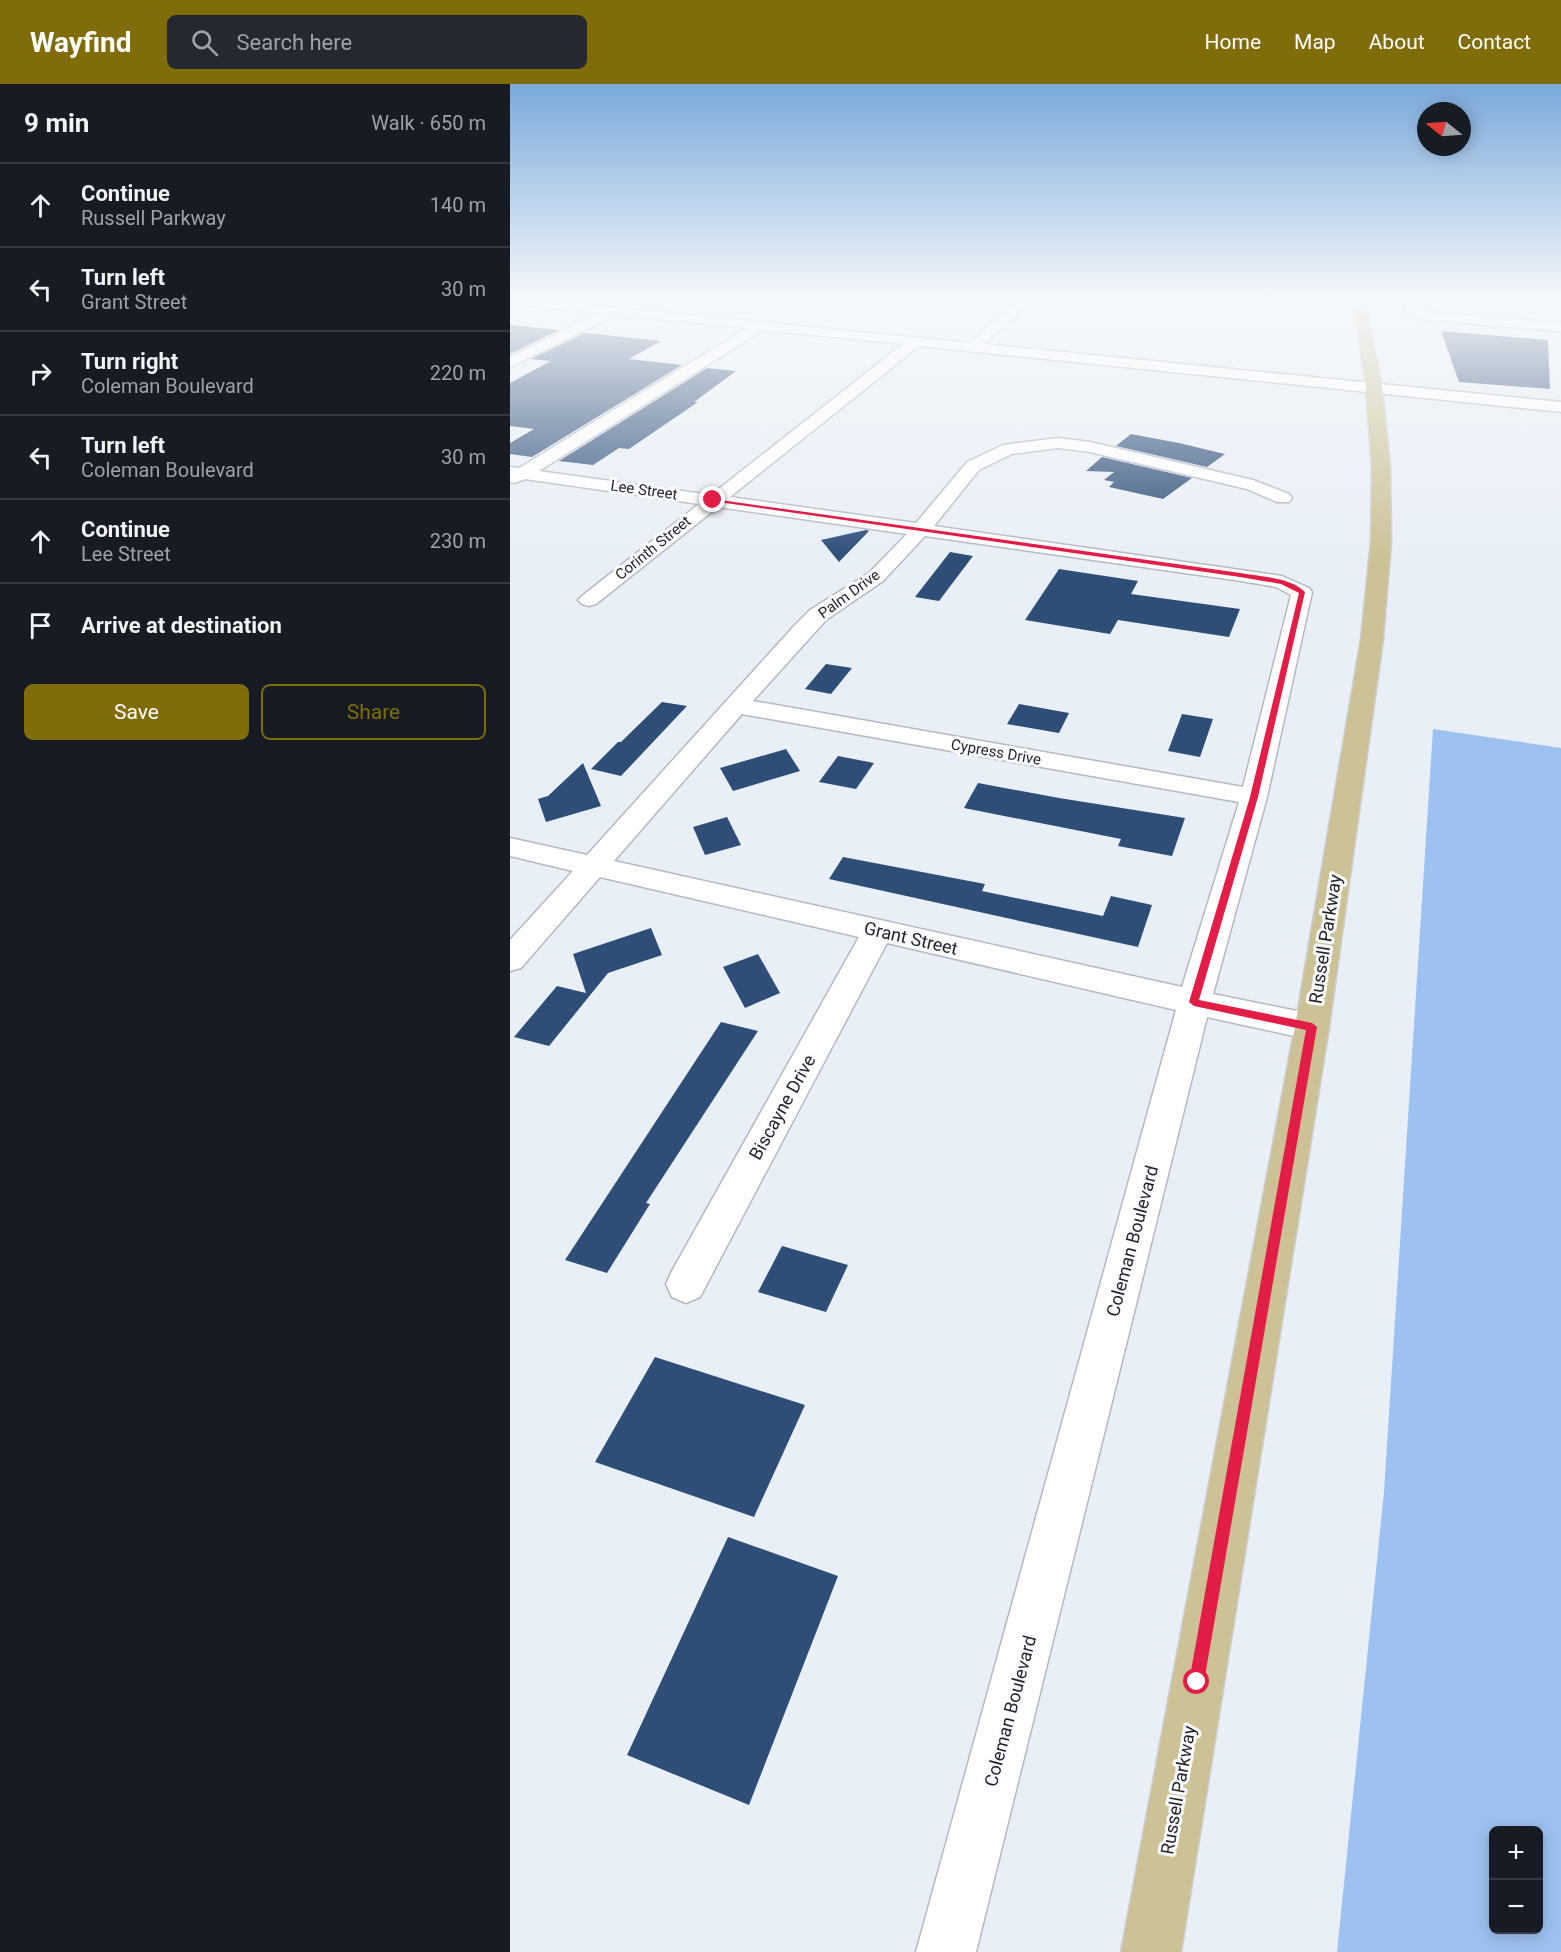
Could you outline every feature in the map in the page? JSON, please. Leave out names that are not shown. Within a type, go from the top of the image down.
[{"type":"main road","name":"Russell Parkway","points":[[1151,1952],[1312,1027],[1372,639],[1381,542],[1381,467],[1374,384]]},
{"type":"street","points":[[514,475],[665,384]]},
{"type":"street","name":"Corinth Street","points":[[589,600],[861,384]]},
{"type":"street","points":[[1338,384],[1561,407]]},
{"type":"street","name":"Palm Drive","points":[[510,960],[818,615],[876,577],[921,530],[973,466],[991,456],[1031,445],[1058,443],[1090,447],[1253,485],[1283,498]]},
{"type":"street","name":"Lee Street","points":[[514,475],[713,500],[1240,575]]},
{"type":"street","name":"Coleman Boulevard","points":[[946,1952],[1194,1002],[1254,797],[1302,592],[1282,582],[1240,575]]},
{"type":"street","name":"Cypress Drive","points":[[738,706],[1254,797]]},
{"type":"street","name":"Grant Street","points":[[510,847],[1312,1027]]},
{"type":"street","name":"Biscayne Drive","points":[[686,1284],[878,931]]},
{"type":"shaded area","points":[[1433,729],[1561,748],[1561,1952],[1337,1952],[1384,1492]]},
{"type":"building","points":[[510,384],[651,384],[532,457],[510,454],[510,443],[534,429],[510,426]]},
{"type":"building","points":[[681,384],[718,384],[694,402],[698,402],[629,449],[619,448],[593,465],[559,461]]},
{"type":"building","points":[[1487,384],[1550,384],[1550,389]]},
{"type":"building","points":[[1131,434],[1225,454],[1207,467],[1116,446]]},
{"type":"building","points":[[1102,457],[1192,478],[1163,499],[1109,487],[1114,482],[1104,480],[1114,472],[1086,471]]},
{"type":"building","points":[[869,531],[839,562],[821,540]]},
{"type":"building","points":[[950,552],[973,556],[939,601],[915,597]]},
{"type":"building","points":[[1059,569],[1138,581],[1131,594],[1240,609],[1229,637],[1118,620],[1110,634],[1025,620]]},
{"type":"building","points":[[826,664],[852,668],[831,694],[805,689]]},
{"type":"building","points":[[662,702],[687,706],[621,776],[591,769],[618,742],[621,742]]},
{"type":"building","points":[[1019,704],[1069,713],[1059,733],[1007,724]]},
{"type":"building","points":[[1182,714],[1213,719],[1200,757],[1168,751]]},
{"type":"building","points":[[786,749],[800,771],[733,791],[720,768]]},
{"type":"building","points":[[838,756],[874,763],[856,789],[819,782]]},
{"type":"building","points":[[583,763],[601,806],[546,822],[538,799],[548,796]]},
{"type":"building","points":[[978,783],[1185,818],[1172,856],[1118,846],[1121,839],[964,808]]},
{"type":"building","points":[[727,817],[741,845],[705,855],[693,827]]},
{"type":"building","points":[[843,857],[985,884],[982,891],[1103,916],[1111,896],[1152,905],[1138,947],[829,879]]},
{"type":"building","points":[[651,928],[662,955],[608,973],[549,1046],[514,1037],[557,986],[586,993],[573,954]]},
{"type":"building","points":[[758,954],[780,993],[745,1008],[723,967]]},
{"type":"building","points":[[721,1022],[758,1031],[646,1203],[650,1204],[607,1273],[565,1260]]},
{"type":"building","points":[[782,1246],[848,1265],[826,1312],[758,1292]]},
{"type":"building","points":[[655,1357],[805,1405],[754,1517],[595,1462]]},
{"type":"building","points":[[728,1537],[838,1576],[749,1805],[627,1755]]},
{"type":"route","points":[[713,500],[1240,575],[1282,582],[1302,592],[1254,797],[1194,1002],[1312,1027],[1197,1682]]}]
